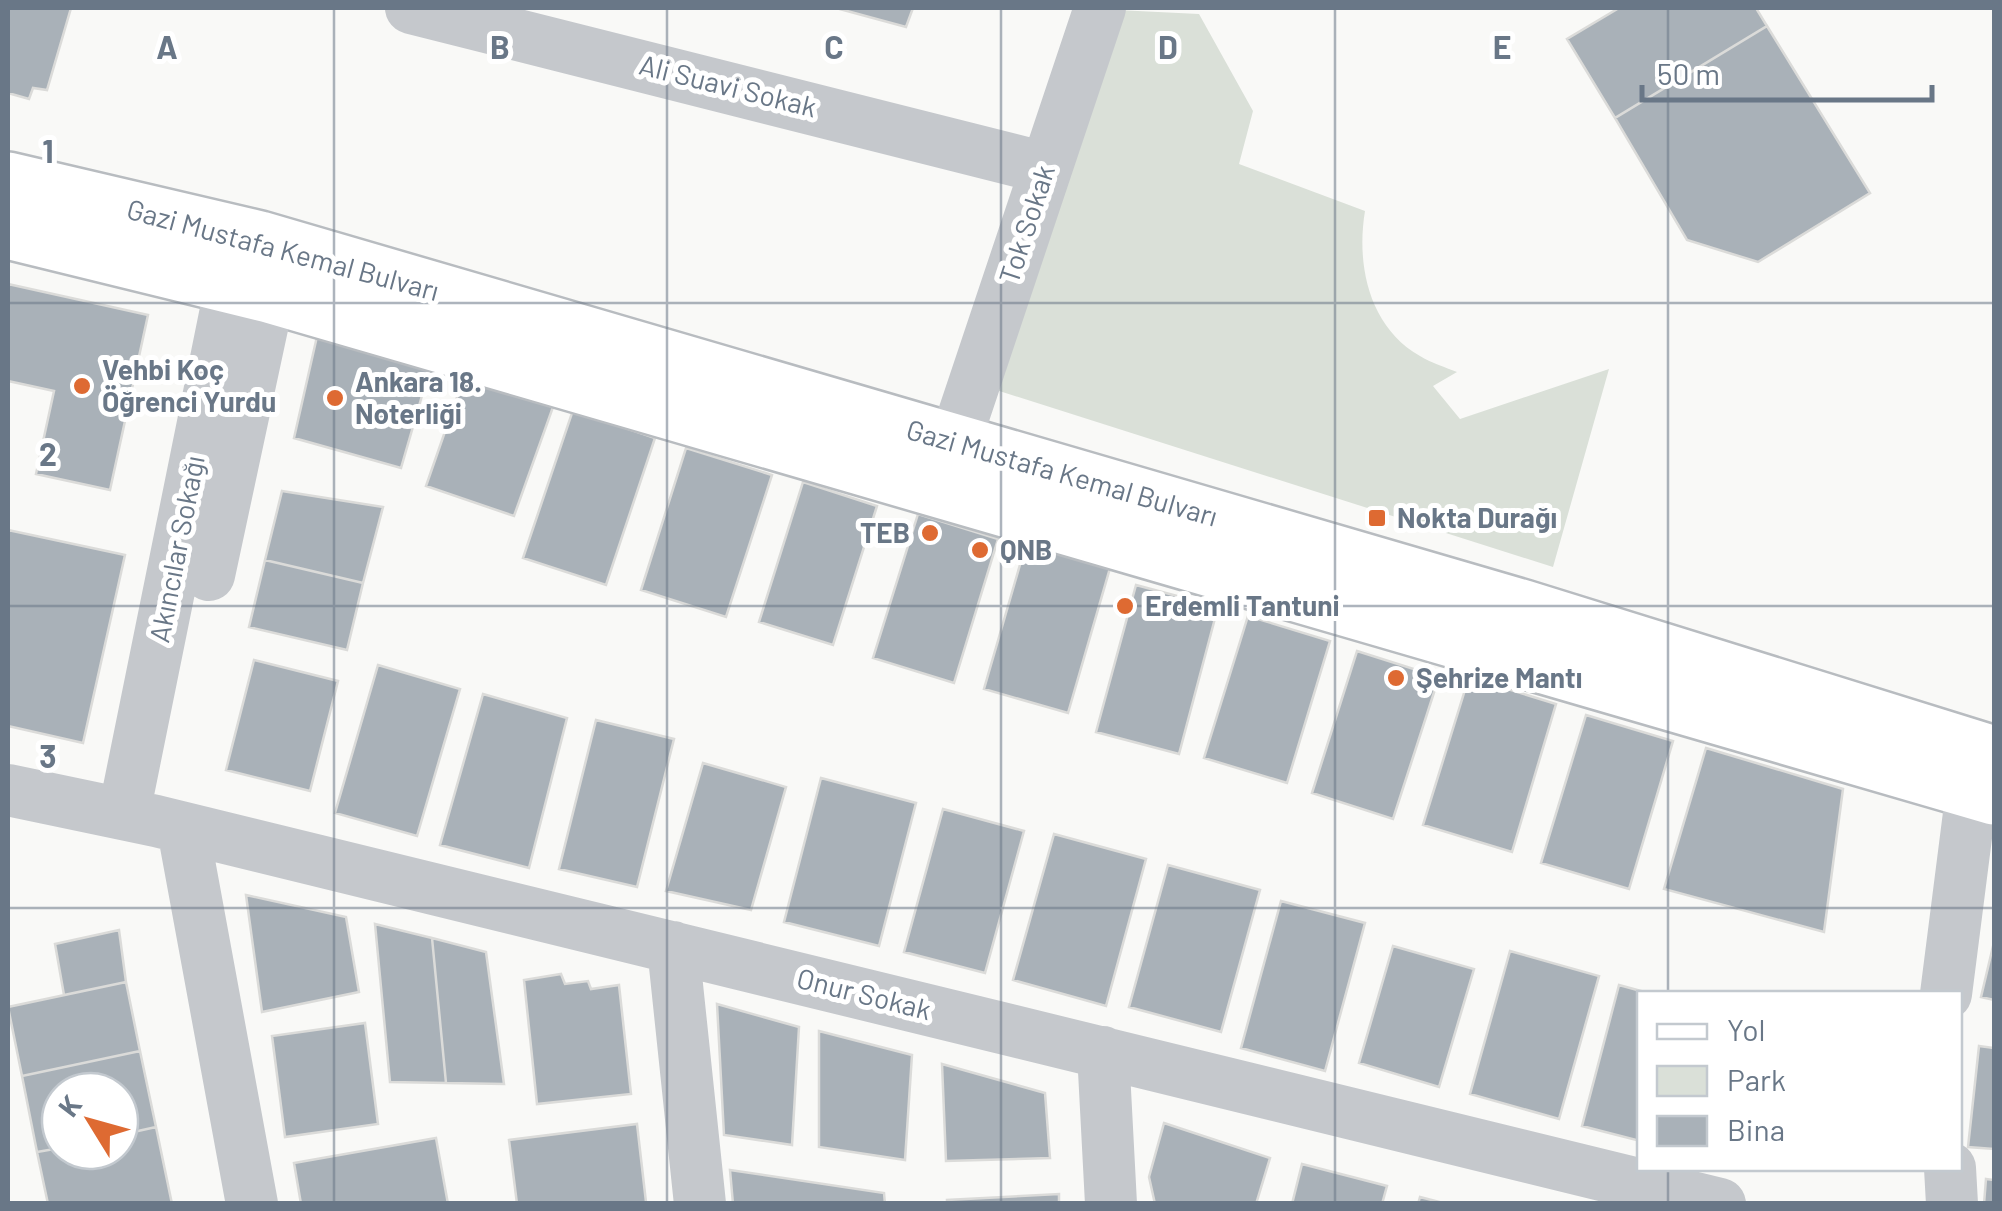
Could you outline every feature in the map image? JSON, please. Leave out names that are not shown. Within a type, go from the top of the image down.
[{"type":"main road","name":"Gazi Mustafa Kemal Bulvarı","points":[[8,180],[260,239],[1524,608],[1988,768]]},
{"type":"main road","name":"Gazi Mustafa Kemal Bulvarı","points":[[8,231],[250,290],[1988,768]]},
{"type":"street","name":"Ali Suavi Sokak","points":[[411,8],[577,27],[1045,168]]},
{"type":"street","name":"Tok Sokak","points":[[955,442],[1100,8]]},
{"type":"street","name":"Akıncılar Sokağı","points":[[250,290],[154,821],[252,1204]]},
{"type":"street","points":[[1947,991],[1988,768]]},
{"type":"street","name":"Onur Sokak","points":[[8,790],[154,821],[1103,1052],[1536,1181],[1720,1204]]},
{"type":"street","points":[[674,947],[700,1204]]},
{"type":"street","points":[[1103,1052],[1112,1204]]},
{"type":"street","points":[[1950,1171],[1952,1204]]},
{"type":"green space","points":[[1117,10],[1199,14],[1253,111],[1239,164],[1365,211],[1365,273],[1378,312],[1403,344],[1457,372],[1433,386],[1460,419],[1609,369],[1553,567],[993,389]]},
{"type":"building","points":[[8,8],[71,8],[47,90],[33,88],[29,99],[8,93]]},
{"type":"building","points":[[836,8],[913,8],[906,27]]},
{"type":"building","points":[[1619,8],[1756,8],[1767,26],[1615,118],[1567,39]]},
{"type":"building","points":[[1767,26],[1870,193],[1758,262],[1687,240],[1615,118]]},
{"type":"building","name":"Vehbi Koç Öğrenci Yurdu","points":[[8,284],[148,315],[110,490],[36,474],[54,391],[8,381]]},
{"type":"building","points":[[318,332],[430,368],[401,468],[294,438]]},
{"type":"building","points":[[464,377],[553,407],[514,516],[426,486]]},
{"type":"building","points":[[573,410],[655,438],[606,585],[523,558]]},
{"type":"building","points":[[686,448],[772,475],[726,617],[641,590]]},
{"type":"building","points":[[803,482],[877,506],[833,645],[759,622]]},
{"type":"building","points":[[282,491],[383,507],[363,583],[265,560]]},
{"type":"building","points":[[918,514],[998,539],[954,683],[873,658]]},
{"type":"building","points":[[8,530],[125,555],[83,743],[8,726]]},
{"type":"building","points":[[1026,544],[1110,568],[1068,713],[984,689]]},
{"type":"building","points":[[265,560],[363,583],[347,650],[249,627]]},
{"type":"building","points":[[1136,585],[1218,607],[1179,754],[1096,732]]},
{"type":"building","points":[[1248,616],[1330,641],[1287,783],[1204,758]]},
{"type":"building","points":[[1357,651],[1439,677],[1393,819],[1312,793]]},
{"type":"building","points":[[254,660],[338,681],[310,791],[226,770]]},
{"type":"building","points":[[378,665],[460,689],[417,836],[335,813]]},
{"type":"building","points":[[1469,677],[1556,704],[1512,852],[1423,825]]},
{"type":"building","points":[[483,694],[567,718],[529,868],[440,845]]},
{"type":"building","points":[[1586,715],[1673,741],[1629,889],[1541,863]]},
{"type":"building","points":[[596,720],[674,739],[637,887],[559,869]]},
{"type":"building","points":[[1706,748],[1843,789],[1824,932],[1664,889]]},
{"type":"building","points":[[703,763],[786,787],[751,910],[666,891]]},
{"type":"building","points":[[821,778],[916,803],[879,946],[784,922]]},
{"type":"building","points":[[943,809],[1024,831],[985,973],[904,952]]},
{"type":"building","points":[[1054,834],[1146,859],[1106,1006],[1013,980]]},
{"type":"building","points":[[1168,865],[1260,890],[1221,1032],[1129,1007]]},
{"type":"building","points":[[246,895],[346,917],[359,992],[262,1012]]},
{"type":"building","points":[[1281,901],[1365,923],[1325,1071],[1241,1048]]},
{"type":"building","points":[[375,924],[432,938],[446,1083],[390,1082]]},
{"type":"building","points":[[119,930],[126,982],[64,995],[55,944]]},
{"type":"building","points":[[432,938],[486,952],[504,1084],[446,1083]]},
{"type":"building","points":[[1994,942],[1994,1000],[1981,997]]},
{"type":"building","points":[[1393,946],[1474,969],[1439,1087],[1359,1063]]},
{"type":"building","points":[[1510,951],[1599,976],[1559,1119],[1470,1094]]},
{"type":"building","points":[[561,974],[565,984],[588,981],[591,989],[619,985],[631,1094],[537,1104],[524,980]]},
{"type":"building","points":[[126,982],[140,1051],[22,1076],[8,1007]]},
{"type":"building","points":[[1619,985],[1641,991],[1637,991],[1637,1140],[1582,1126]]},
{"type":"building","points":[[717,1004],[799,1027],[792,1145],[724,1135]]},
{"type":"building","points":[[365,1023],[378,1124],[285,1137],[272,1036]]},
{"type":"building","points":[[819,1031],[912,1055],[905,1160],[819,1147]]},
{"type":"building","points":[[1979,1046],[1994,1048],[1994,1149],[1968,1147]]},
{"type":"building","points":[[140,1051],[156,1127],[140,1131],[140,1071],[46,1071]]},
{"type":"building","points":[[942,1064],[1045,1093],[1050,1158],[946,1161]]},
{"type":"building","points":[[40,1072],[40,1151],[37,1152],[22,1076]]},
{"type":"building","points":[[1164,1123],[1270,1158],[1256,1204],[1155,1204],[1149,1177]]},
{"type":"building","points":[[637,1124],[646,1202],[517,1204],[509,1140]]},
{"type":"building","points":[[156,1127],[172,1204],[48,1204],[41,1171],[140,1171],[140,1131]]},
{"type":"building","points":[[436,1138],[448,1204],[301,1204],[294,1163]]},
{"type":"building","points":[[1302,1164],[1387,1186],[1382,1204],[1292,1204]]},
{"type":"building","points":[[730,1170],[884,1193],[885,1204],[733,1204]]},
{"type":"building","points":[[1986,1179],[1994,1180],[1994,1204],[1984,1204]]},
{"type":"building","points":[[1059,1194],[1059,1204],[947,1204],[947,1200]]},
{"type":"building","points":[[1420,1197],[1447,1204],[1418,1204]]},
{"type":"place","name":"Vehbi Koç Öğrenci Yurdu","points":[[82,386]]},
{"type":"place","name":"Ankara 18. Noterliği","points":[[335,398]]},
{"type":"place","name":"Nokta Durağı","points":[[1377,518]]},
{"type":"place","name":"TEB","points":[[930,533]]},
{"type":"place","name":"QNB","points":[[980,550]]},
{"type":"place","name":"Erdemli Tantuni","points":[[1125,606]]},
{"type":"place","name":"Şehrize Mantı","points":[[1396,678]]}]
